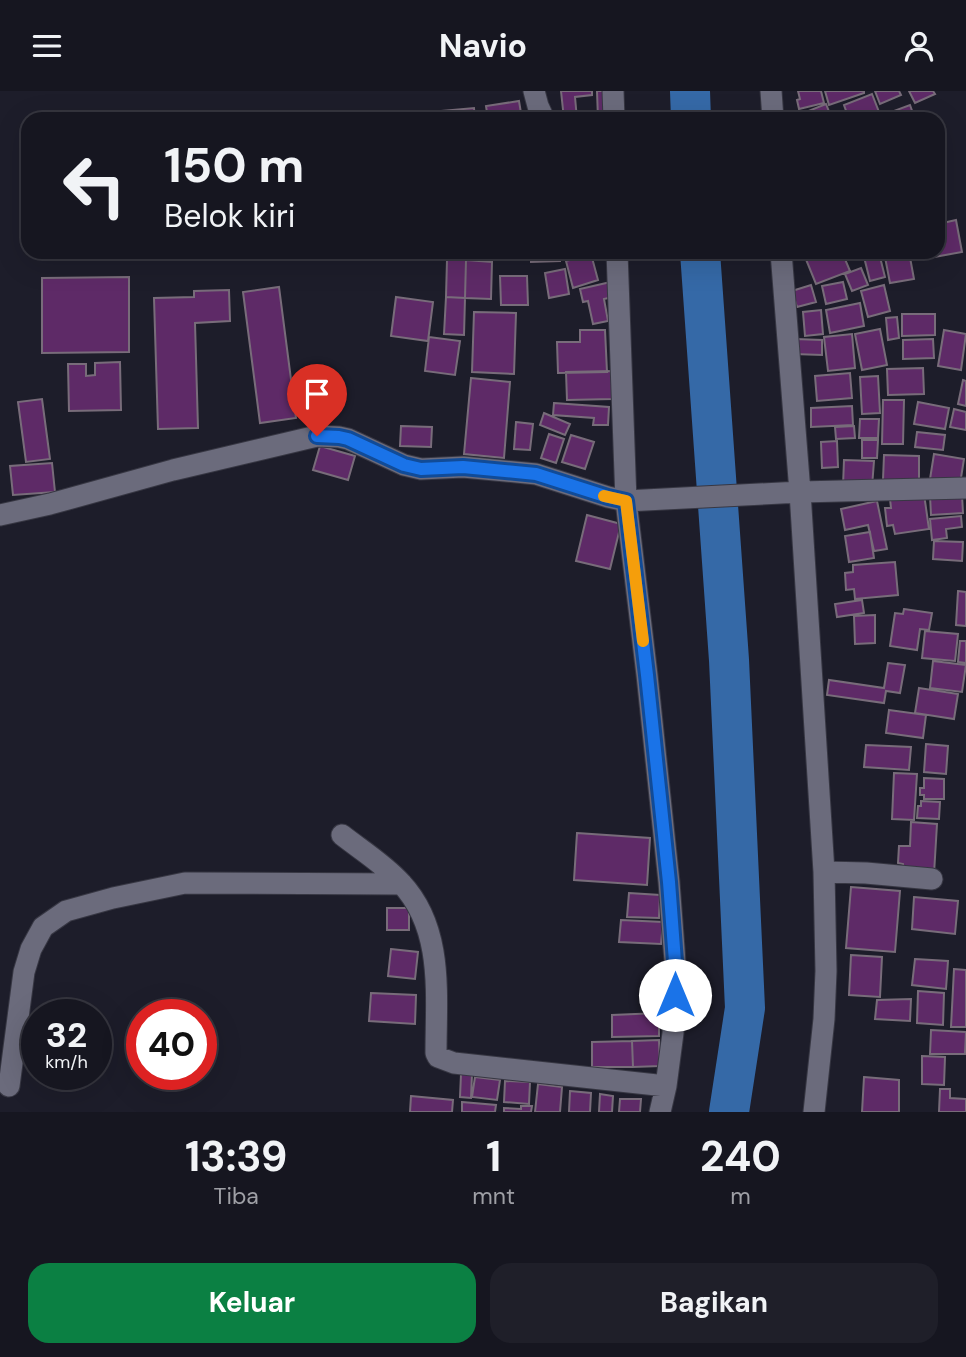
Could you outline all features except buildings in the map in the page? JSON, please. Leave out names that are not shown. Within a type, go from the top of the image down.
[{"type":"street","points":[[534,91],[541,112]]},
{"type":"street","points":[[613,91],[614,112]]},
{"type":"street","points":[[771,91],[772,112]]},
{"type":"street","points":[[617,259],[626,501],[669,882],[676,975],[673,1033],[660,1112]]},
{"type":"street","points":[[781,259],[824,872],[826,971],[814,1112]]},
{"type":"street","points":[[0,515],[317,436],[348,439],[404,465],[421,469],[463,467],[536,474],[626,501],[797,492],[966,488]]},
{"type":"street","points":[[342,835],[402,884],[417,906],[430,935],[436,965],[438,1057],[454,1063],[666,1086]]},
{"type":"street","points":[[824,872],[932,879]]},
{"type":"street","points":[[9,1086],[24,972],[31,949],[43,927],[66,911],[185,883],[402,884]]},
{"type":"waterway","points":[[690,91],[691,112]]},
{"type":"waterway","points":[[700,259],[729,660],[745,1008],[729,1112]]},
{"type":"slow traffic","points":[[604,496],[626,501],[643,641]]},
{"type":"route","points":[[317,436],[348,439],[404,465],[421,469],[463,467],[536,474],[626,501],[669,882],[675,995]]}]
